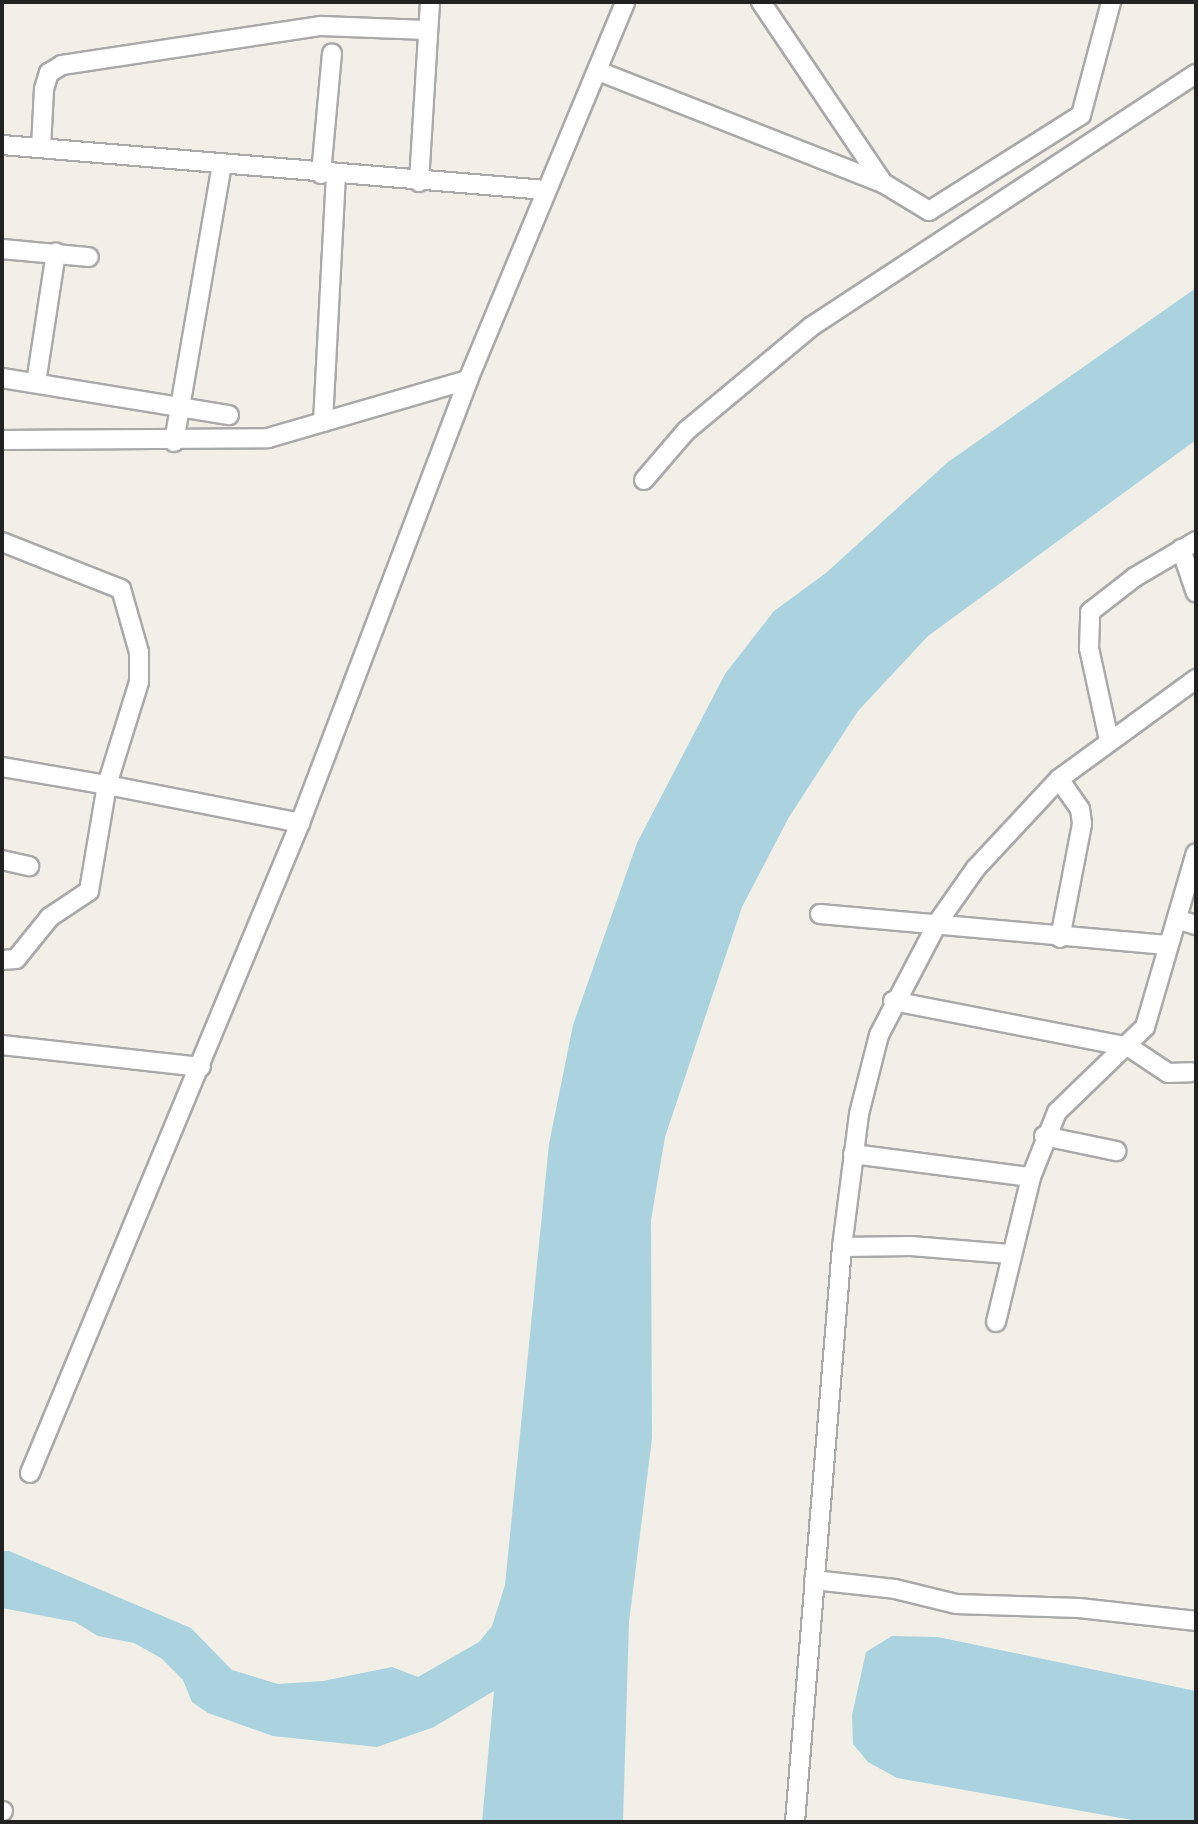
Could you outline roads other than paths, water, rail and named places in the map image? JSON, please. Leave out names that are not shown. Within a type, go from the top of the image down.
[{"type":"street","points":[[419,182],[430,2]]},
{"type":"street","points":[[30,1473],[300,823],[468,380],[625,2]]},
{"type":"street","points":[[761,2],[883,183]]},
{"type":"street","points":[[929,211],[1081,115],[1090,96],[1111,2]]},
{"type":"street","points":[[41,148],[44,89],[49,73],[62,65],[321,26],[427,30]]},
{"type":"street","points":[[323,422],[332,54]]},
{"type":"street","points":[[598,71],[883,183],[957,232]]},
{"type":"street","points":[[644,480],[686,431],[812,326],[1196,74]]},
{"type":"street","points":[[2,145],[329,175],[546,190]]},
{"type":"street","points":[[174,442],[222,164]]},
{"type":"street","points":[[2,249],[89,257]]},
{"type":"street","points":[[36,383],[56,253]]},
{"type":"street","points":[[2,378],[182,404],[229,415]]},
{"type":"street","points":[[2,440],[174,442],[268,438],[468,380]]},
{"type":"street","points":[[2,542],[109,583],[128,600],[139,652],[139,682],[107,785],[89,891],[50,917],[16,959],[2,960]]},
{"type":"street","points":[[1109,740],[1089,648],[1090,612],[1188,545],[1196,593]]},
{"type":"street","points":[[795,1820],[842,1247],[866,1077],[893,1001],[938,922],[976,868],[1059,779],[1196,679]]},
{"type":"street","points":[[2,767],[300,823]]},
{"type":"street","points":[[1059,779],[1080,809],[1082,824],[1060,938]]},
{"type":"street","points":[[996,1322],[1009,1254],[1044,1136],[1068,1099],[1129,1047],[1145,1027],[1196,853]]},
{"type":"street","points":[[2,860],[29,866]]},
{"type":"street","points":[[820,914],[938,922],[1060,938],[1167,945]]},
{"type":"street","points":[[1177,919],[1196,925]]},
{"type":"street","points":[[893,1001],[1129,1047],[1168,1073],[1191,1072]]},
{"type":"street","points":[[2,1045],[201,1067]]},
{"type":"street","points":[[1044,1136],[1116,1151]]},
{"type":"street","points":[[853,1154],[1031,1177]]},
{"type":"street","points":[[842,1247],[911,1246],[1009,1254]]},
{"type":"street","points":[[814,1580],[895,1589],[956,1604],[1079,1608],[1196,1621]]},
{"type":"water","points":[[1196,288],[1196,440],[928,636],[858,711],[789,817],[742,907],[665,1137],[651,1220],[652,1438],[629,1622],[623,1822],[482,1822],[494,1691],[434,1727],[377,1747],[273,1736],[208,1713],[192,1702],[183,1680],[161,1658],[134,1643],[98,1636],[75,1622],[2,1608],[2,1551],[9,1551],[191,1628],[232,1670],[278,1684],[323,1681],[392,1667],[418,1677],[479,1642],[492,1626],[505,1585],[549,1144],[573,1025],[637,843],[725,674],[774,611],[826,573],[948,462]]},
{"type":"water","points":[[892,1636],[938,1637],[1196,1691],[1196,1822],[1138,1821],[897,1778],[868,1762],[853,1744],[852,1715],[866,1652]]}]
